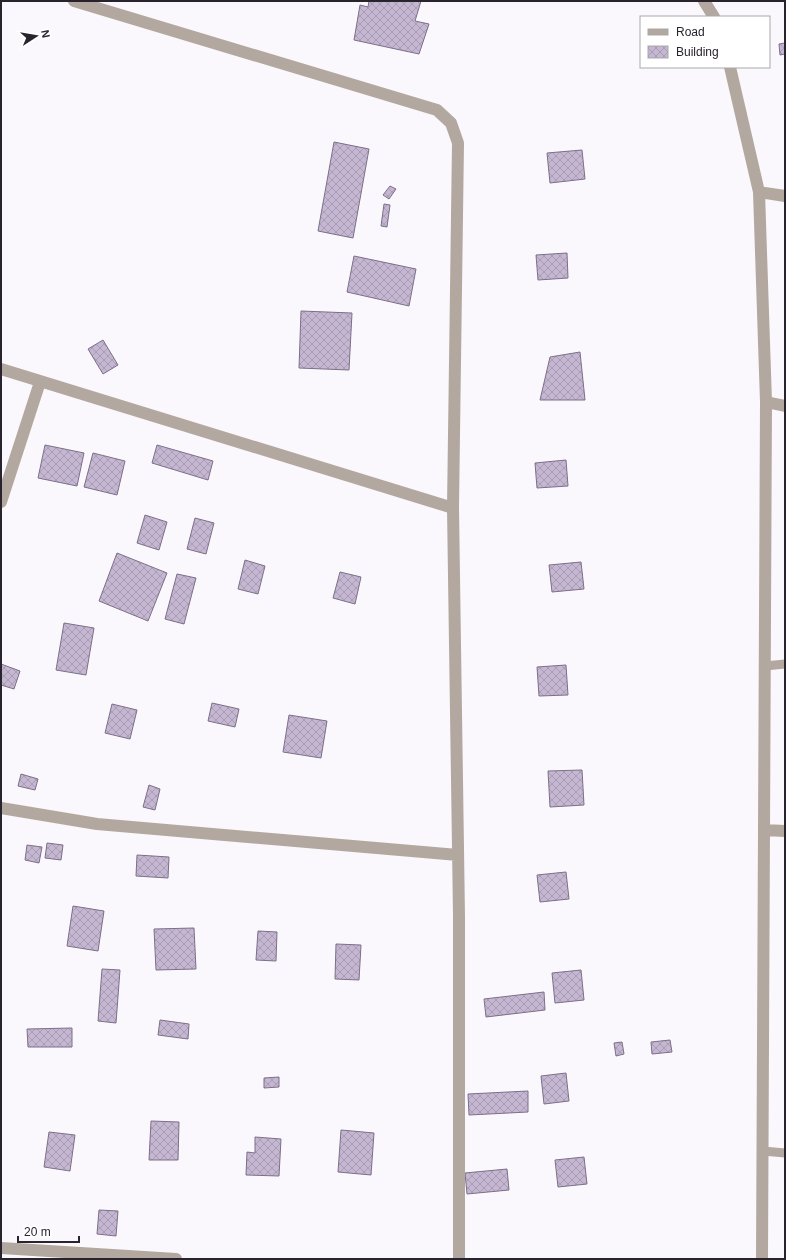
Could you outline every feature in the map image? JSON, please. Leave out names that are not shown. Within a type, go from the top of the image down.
[{"type":"street","points":[[74,1],[438,110],[451,123],[458,143],[453,508],[458,855],[459,1259]]},
{"type":"street","points":[[704,1],[713,16]]},
{"type":"street","points":[[730,68],[759,192],[766,402],[762,1259]]},
{"type":"street","points":[[759,192],[785,196]]},
{"type":"street","points":[[1,369],[453,508]]},
{"type":"street","points":[[1,502],[40,382]]},
{"type":"street","points":[[766,402],[785,406]]},
{"type":"street","points":[[1,808],[97,824],[458,855]]},
{"type":"street","points":[[764,830],[785,831]]},
{"type":"street","points":[[1,1248],[40,1252],[176,1259]]},
{"type":"lane","points":[[765,666],[785,664]]},
{"type":"lane","points":[[763,1151],[785,1153]]},
{"type":"building","points":[[369,1],[421,1],[415,21],[429,24],[419,54],[354,40],[360,5],[368,7]]},
{"type":"building","points":[[785,43],[785,54],[780,55],[779,44]]},
{"type":"building","points":[[334,142],[369,149],[353,238],[318,231]]},
{"type":"building","points":[[582,150],[585,179],[550,183],[547,153]]},
{"type":"building","points":[[390,186],[396,189],[389,199],[383,195]]},
{"type":"building","points":[[384,204],[390,205],[387,227],[381,226]]},
{"type":"building","points":[[567,253],[568,278],[538,280],[536,255]]},
{"type":"building","points":[[354,256],[416,269],[409,306],[347,292]]},
{"type":"building","points":[[301,311],[352,313],[349,370],[299,368]]},
{"type":"building","points":[[103,340],[118,365],[103,374],[88,349]]},
{"type":"building","points":[[580,352],[585,400],[540,400],[550,357]]},
{"type":"building","points":[[45,445],[84,453],[77,486],[38,478]]},
{"type":"building","points":[[157,445],[213,461],[208,480],[152,463]]},
{"type":"building","points":[[93,453],[125,461],[117,495],[84,487]]},
{"type":"building","points":[[566,460],[568,486],[537,488],[535,463]]},
{"type":"building","points":[[145,515],[167,522],[159,550],[137,543]]},
{"type":"building","points":[[195,518],[214,523],[206,554],[187,549]]},
{"type":"building","points":[[117,553],[167,573],[148,621],[99,601]]},
{"type":"building","points":[[245,560],[265,566],[258,594],[238,589]]},
{"type":"building","points":[[581,562],[584,589],[552,592],[549,565]]},
{"type":"building","points":[[340,572],[361,577],[355,604],[333,598]]},
{"type":"building","points":[[177,574],[196,578],[184,624],[165,619]]},
{"type":"building","points":[[64,623],[94,628],[86,675],[56,670]]},
{"type":"building","points":[[1,664],[20,671],[14,689],[1,685]]},
{"type":"building","points":[[566,665],[568,695],[539,696],[537,667]]},
{"type":"building","points":[[212,703],[239,709],[235,727],[208,721]]},
{"type":"building","points":[[112,704],[137,710],[130,739],[105,733]]},
{"type":"building","points":[[289,715],[327,721],[321,758],[283,752]]},
{"type":"building","points":[[582,770],[584,805],[550,807],[548,771]]},
{"type":"building","points":[[21,774],[38,779],[35,790],[18,786]]},
{"type":"building","points":[[149,785],[160,789],[155,810],[143,807]]},
{"type":"building","points":[[47,843],[63,845],[61,860],[45,858]]},
{"type":"building","points":[[27,845],[42,847],[39,863],[25,860]]},
{"type":"building","points":[[137,855],[169,857],[168,878],[136,876]]},
{"type":"building","points":[[566,872],[569,899],[540,902],[537,875]]},
{"type":"building","points":[[73,906],[104,911],[98,951],[67,946]]},
{"type":"building","points":[[194,928],[196,969],[156,970],[154,929]]},
{"type":"building","points":[[258,931],[277,932],[276,961],[256,960]]},
{"type":"building","points":[[336,944],[361,945],[359,980],[335,979]]},
{"type":"building","points":[[102,969],[120,970],[116,1023],[98,1021]]},
{"type":"building","points":[[581,970],[584,1000],[555,1003],[552,973]]},
{"type":"building","points":[[544,992],[545,1010],[486,1017],[484,999]]},
{"type":"building","points":[[160,1020],[189,1024],[188,1039],[158,1035]]},
{"type":"building","points":[[72,1028],[72,1047],[28,1047],[27,1029]]},
{"type":"building","points":[[670,1040],[672,1052],[652,1054],[651,1042]]},
{"type":"building","points":[[622,1042],[624,1054],[616,1056],[614,1043]]},
{"type":"building","points":[[566,1073],[569,1101],[544,1104],[541,1076]]},
{"type":"building","points":[[279,1077],[279,1087],[264,1088],[264,1078]]},
{"type":"building","points":[[528,1091],[528,1112],[469,1115],[468,1094]]},
{"type":"building","points":[[151,1121],[179,1122],[178,1160],[149,1160]]},
{"type":"building","points":[[341,1130],[374,1133],[371,1175],[338,1172]]},
{"type":"building","points":[[49,1132],[75,1135],[70,1171],[44,1167]]},
{"type":"building","points":[[255,1137],[281,1139],[279,1176],[246,1175],[247,1152],[255,1153]]},
{"type":"building","points":[[584,1157],[587,1184],[558,1187],[555,1160]]},
{"type":"building","points":[[507,1169],[509,1190],[467,1194],[465,1173]]},
{"type":"building","points":[[99,1210],[118,1211],[116,1236],[97,1234]]}]
